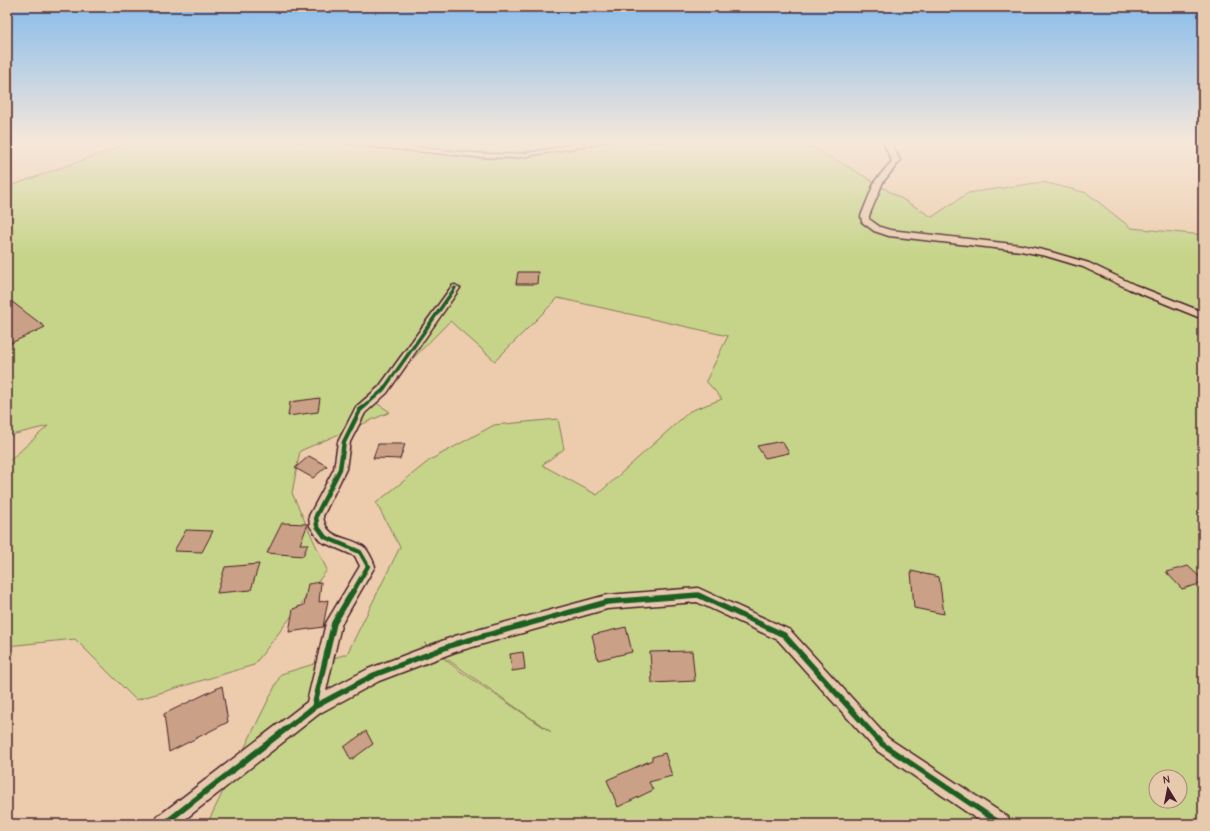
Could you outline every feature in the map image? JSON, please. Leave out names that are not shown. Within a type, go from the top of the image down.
[{"type":"street","points":[[879,181],[865,216],[865,220],[878,229],[889,233],[1020,248],[1048,254],[1086,265],[1132,287],[1203,316]]},
{"type":"street","points":[[314,707],[334,623],[368,566],[360,552],[325,536],[317,526],[316,516],[340,469],[344,442],[360,410],[383,390],[422,337],[455,288]]},
{"type":"street","points":[[164,824],[314,707],[374,675],[455,644],[607,602],[698,594],[784,635],[882,744],[1001,824]]},
{"type":"green space","points":[[25,181],[872,181],[932,217],[968,193],[1043,182],[1087,193],[1131,228],[1203,235],[1203,824],[207,824],[281,674],[347,654],[400,547],[376,503],[430,460],[494,425],[558,419],[564,449],[542,465],[597,495],[690,411],[722,399],[706,381],[728,336],[558,298],[495,361],[450,321],[372,400],[390,412],[300,451],[292,493],[327,570],[254,665],[136,700],[75,639],[7,646],[7,463],[48,426],[7,436],[7,299],[13,185]],"holes":[[[424,643],[551,732],[460,671]]]},
{"type":"building","points":[[518,272],[538,272],[537,284],[516,284]]},
{"type":"building","points":[[7,298],[45,327],[7,345]]},
{"type":"building","points":[[320,398],[318,412],[288,416],[290,402]]},
{"type":"building","points":[[782,441],[789,453],[765,458],[757,446]]},
{"type":"building","points":[[378,444],[405,444],[400,459],[373,458]]},
{"type":"building","points":[[309,456],[327,466],[313,478],[295,468]]},
{"type":"building","points":[[282,523],[308,524],[300,544],[308,544],[303,556],[267,553]]},
{"type":"building","points":[[186,530],[213,531],[202,552],[174,551]]},
{"type":"building","points":[[259,564],[251,590],[217,593],[225,567]]},
{"type":"building","points":[[1188,566],[1203,580],[1203,583],[1182,589],[1166,572]]},
{"type":"building","points":[[911,571],[939,577],[944,614],[914,608]]},
{"type":"building","points":[[321,582],[319,602],[328,600],[323,627],[289,632],[293,609],[304,605],[308,584]]},
{"type":"building","points":[[626,627],[632,652],[598,660],[592,635]]},
{"type":"building","points":[[692,651],[695,681],[652,683],[650,652]]},
{"type":"building","points":[[523,652],[525,669],[512,671],[510,654]]},
{"type":"building","points":[[222,686],[228,722],[169,752],[164,714]]},
{"type":"building","points":[[366,731],[373,744],[351,760],[344,747]]},
{"type":"building","points":[[665,753],[672,776],[649,782],[653,790],[618,807],[607,780],[652,760],[652,757]]},
{"type":"cycle path","points":[[314,707],[334,623],[368,566],[360,552],[325,537],[317,526],[316,516],[340,469],[344,442],[360,410],[383,390],[455,288]]},
{"type":"cycle path","points":[[164,824],[314,707],[374,675],[455,644],[607,602],[698,595],[784,635],[882,744],[1001,824]]}]
